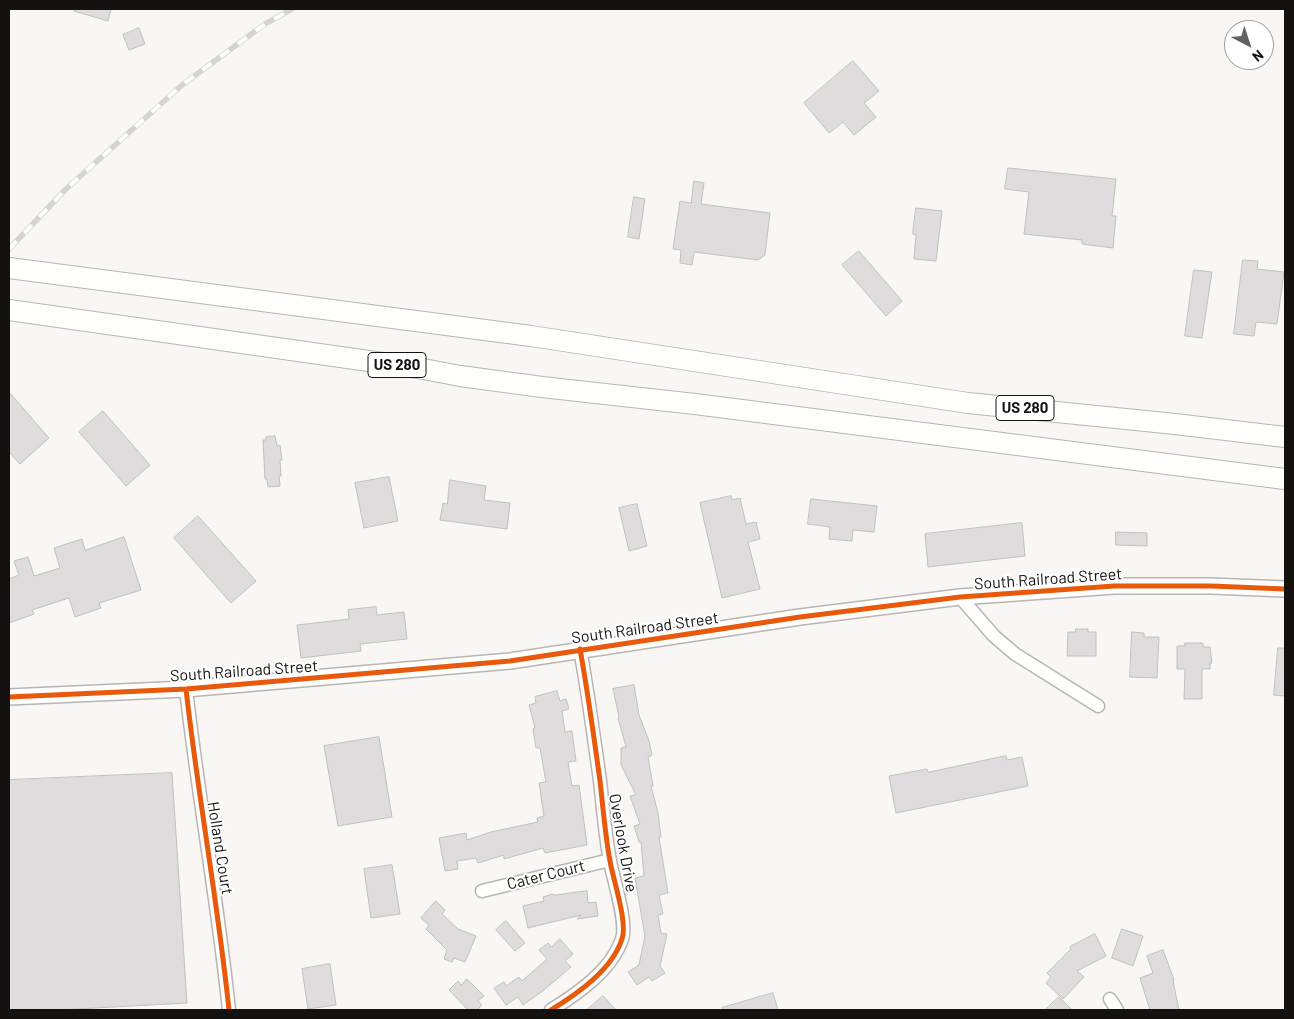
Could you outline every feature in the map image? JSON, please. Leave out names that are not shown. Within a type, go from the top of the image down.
[{"type":"highway","name":"US 280","points":[[9,268],[551,339],[968,403],[1285,437]]},
{"type":"highway","name":"US 280","points":[[9,310],[418,368],[460,376],[1285,479]]},
{"type":"street","name":"South Railroad Street","points":[[9,697],[186,689],[510,661],[800,617],[960,597],[1114,586],[1211,586],[1285,589]]},
{"type":"street","points":[[960,597],[994,636],[1015,654],[1098,706]]},
{"type":"street","name":"Overlook Drive","points":[[551,1010],[598,974],[617,952],[624,936],[621,906],[610,860],[592,717],[580,649]]},
{"type":"street","name":"Holland Court","points":[[186,689],[193,751],[222,944],[229,1010]]},
{"type":"street","name":"Cater Court","points":[[482,891],[610,860]]},
{"type":"street","points":[[1110,999],[1117,1010]]},
{"type":"building","points":[[75,9],[111,9],[108,21],[74,11]]},
{"type":"building","points":[[139,28],[145,44],[129,50],[123,35]]},
{"type":"building","points":[[853,61],[879,91],[864,103],[876,117],[854,135],[843,122],[829,133],[804,103]]},
{"type":"building","points":[[1008,168],[1116,179],[1112,216],[1116,216],[1113,248],[1082,244],[1082,240],[1024,234],[1029,192],[1005,189]]},
{"type":"building","points":[[694,181],[704,183],[701,204],[770,213],[765,255],[758,260],[694,252],[692,265],[680,263],[681,250],[673,249],[680,201],[691,203]]},
{"type":"building","points":[[634,197],[645,199],[639,239],[628,237]]},
{"type":"building","points":[[916,208],[942,211],[936,261],[914,259],[916,235],[913,234]]},
{"type":"building","points":[[859,251],[902,301],[886,316],[842,265]]},
{"type":"building","points":[[1243,260],[1258,261],[1257,269],[1284,272],[1277,324],[1256,322],[1254,336],[1234,334]]},
{"type":"building","points":[[1194,270],[1212,272],[1202,338],[1185,336]]},
{"type":"building","points":[[9,392],[49,438],[20,464],[9,452]]},
{"type":"building","points":[[103,411],[150,465],[126,486],[79,432]]},
{"type":"building","points":[[275,436],[277,446],[280,445],[282,460],[280,460],[280,486],[268,487],[267,479],[265,479],[263,440],[266,440],[266,437]]},
{"type":"building","points":[[389,477],[398,521],[364,528],[355,483]]},
{"type":"building","points":[[450,480],[486,486],[484,500],[510,503],[507,529],[440,520],[443,503],[447,504]]},
{"type":"building","points":[[731,496],[732,500],[740,498],[746,524],[756,522],[760,539],[748,542],[760,589],[722,598],[700,503]]},
{"type":"building","points":[[811,499],[877,506],[874,532],[853,530],[852,541],[829,539],[830,527],[808,524]]},
{"type":"building","points":[[637,504],[647,546],[629,551],[619,508]]},
{"type":"building","points":[[198,516],[256,581],[231,603],[174,538]]},
{"type":"building","points":[[1022,523],[1025,556],[928,567],[925,534]]},
{"type":"building","points":[[1116,532],[1147,533],[1147,546],[1116,545]]},
{"type":"building","points":[[124,537],[141,590],[99,603],[101,608],[75,617],[69,598],[32,610],[34,614],[9,623],[9,579],[19,575],[14,561],[28,557],[34,576],[60,568],[54,548],[82,539],[85,550]]},
{"type":"building","points":[[376,607],[377,615],[404,612],[407,639],[360,644],[361,651],[301,658],[297,625],[349,619],[348,610]]},
{"type":"building","points":[[1076,629],[1088,629],[1088,632],[1096,632],[1096,656],[1067,656],[1068,632],[1075,632]]},
{"type":"building","points":[[1132,632],[1144,633],[1144,637],[1159,637],[1157,678],[1130,677]]},
{"type":"building","points":[[1185,643],[1203,643],[1203,647],[1210,647],[1212,663],[1210,663],[1210,669],[1202,669],[1202,699],[1184,699],[1185,669],[1177,669],[1177,646],[1185,646]]},
{"type":"building","points":[[1278,648],[1285,648],[1285,696],[1274,695]]},
{"type":"building","points":[[634,685],[639,715],[652,755],[648,757],[653,786],[651,786],[658,813],[661,837],[659,837],[668,893],[659,895],[663,914],[658,915],[661,933],[667,934],[660,966],[665,973],[652,981],[649,977],[637,985],[628,972],[639,965],[645,936],[635,878],[644,876],[641,842],[639,842],[634,826],[640,824],[630,796],[636,795],[621,765],[621,748],[626,747],[613,689]]},
{"type":"building","points":[[557,691],[560,701],[566,699],[569,709],[562,711],[565,732],[572,731],[576,761],[568,762],[572,786],[579,785],[587,845],[545,853],[543,848],[504,859],[504,855],[478,863],[476,858],[457,861],[458,869],[445,871],[439,838],[466,833],[467,840],[491,832],[538,822],[537,818],[544,816],[539,783],[546,782],[540,748],[536,748],[533,729],[535,728],[529,705],[536,703],[535,697]]},
{"type":"building","points":[[379,737],[392,817],[338,826],[324,746]]},
{"type":"building","points":[[1006,756],[1007,760],[1022,757],[1028,786],[896,813],[889,776],[927,769],[928,772]]},
{"type":"building","points":[[172,773],[187,1003],[58,1010],[9,1010],[9,780]]},
{"type":"building","points":[[392,865],[400,914],[371,918],[364,869]]},
{"type":"building","points":[[587,891],[588,903],[596,902],[598,916],[577,919],[581,915],[528,928],[523,906],[544,901],[543,897],[553,894]]},
{"type":"building","points":[[436,901],[445,910],[442,914],[458,929],[476,936],[465,962],[454,958],[452,962],[444,959],[447,950],[426,929],[429,925],[421,918]]},
{"type":"building","points":[[506,921],[525,943],[515,951],[496,930]]},
{"type":"building","points":[[1122,929],[1143,936],[1133,966],[1112,958]]},
{"type":"building","points":[[1095,934],[1106,956],[1077,971],[1084,977],[1063,999],[1046,983],[1051,977],[1047,973],[1071,949],[1070,947]]},
{"type":"building","points":[[560,939],[573,954],[565,961],[571,967],[523,1005],[518,997],[506,1005],[494,988],[504,982],[506,986],[519,977],[522,981],[547,959],[539,950],[548,943],[551,947]]},
{"type":"building","points":[[1163,950],[1174,980],[1179,1010],[1150,1010],[1140,978],[1153,973],[1147,956]]},
{"type":"building","points":[[330,964],[336,1005],[308,1009],[302,969]]},
{"type":"building","points":[[467,979],[484,996],[478,1001],[482,1005],[477,1010],[468,1010],[449,990],[458,981],[461,985]]},
{"type":"building","points":[[773,993],[778,1010],[723,1010],[722,1008]]},
{"type":"building","points":[[603,996],[616,1010],[587,1010]]},
{"type":"building","points":[[1059,997],[1072,1010],[1045,1010]]},
{"type":"railway","points":[[9,249],[66,189],[182,85],[265,24],[292,9]]},
{"type":"cycle path","points":[[9,697],[186,689],[510,661],[800,617],[960,597],[1114,586],[1211,586],[1285,589]]},
{"type":"cycle path","points":[[551,1010],[572,997],[602,971],[617,950],[623,932],[622,912],[608,851],[600,781],[580,649]]},
{"type":"cycle path","points":[[186,689],[229,1010]]}]
